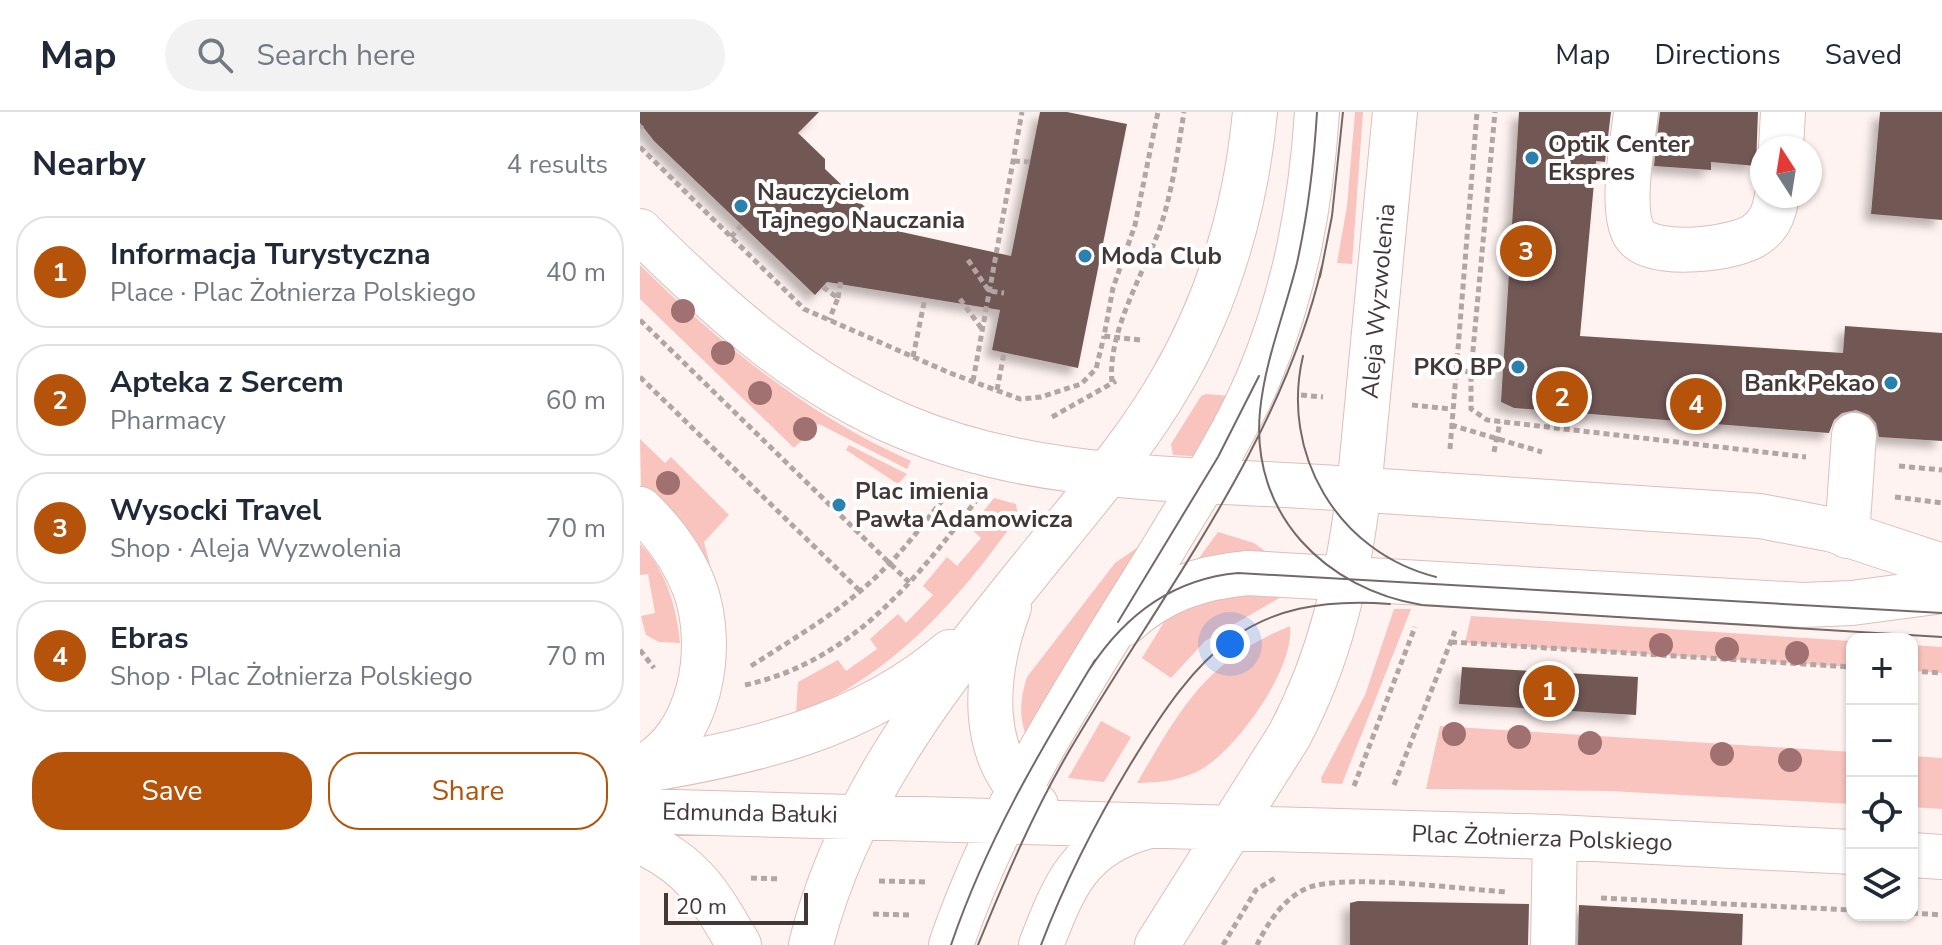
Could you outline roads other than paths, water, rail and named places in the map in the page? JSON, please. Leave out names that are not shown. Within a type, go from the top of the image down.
[{"type":"street","points":[[811,945],[831,880],[860,815],[934,694],[1108,473],[1171,382],[1205,314],[1240,203],[1255,112]]},
{"type":"street","points":[[978,945],[1022,809],[1164,595],[1218,482],[1286,303],[1308,209],[1317,112]]},
{"type":"street","points":[[951,945],[1022,809],[1089,670],[1218,482],[1273,408],[1310,311],[1330,230],[1343,112]]},
{"type":"street","name":"Aleja Wyzwolenia","points":[[1359,490],[1395,112]]},
{"type":"street","points":[[1636,112],[1628,206],[1630,224],[1636,237],[1652,248],[1722,246],[1756,236],[1773,217],[1775,208]]},
{"type":"street","points":[[1782,136],[1783,112]]},
{"type":"street","points":[[640,231],[750,334],[851,402],[906,428],[971,452],[1023,463],[1218,482],[1760,516],[1809,524],[1942,566]]},
{"type":"street","points":[[1847,536],[1853,449]]},
{"type":"street","points":[[1157,945],[1262,782],[1307,702],[1335,628],[1346,580],[1359,490]]},
{"type":"street","points":[[640,509],[673,548],[696,590],[704,643],[699,685],[678,736],[660,757],[640,770]]},
{"type":"street","points":[[1089,670],[1123,626],[1164,595],[1200,580],[1225,574],[1267,573],[1803,605],[1852,603],[1942,591]]},
{"type":"street","points":[[1020,583],[1001,629],[990,708],[1000,758],[1022,809]]},
{"type":"street","name":"Edmunda Bałuki","points":[[640,770],[754,748],[864,710],[933,667],[1020,583]]},
{"type":"street","name":"Plac Żołnierza Polskiego","points":[[860,815],[1022,809],[1078,822],[1555,837],[1846,852]]},
{"type":"street","name":"Edmunda Bałuki","points":[[640,811],[860,815]]},
{"type":"street","points":[[1041,945],[1066,885],[1084,860],[1134,830],[1172,825]]},
{"type":"street","points":[[1553,945],[1555,837]]},
{"type":"street","name":"Edmunda Bałuki","points":[[640,841],[673,858],[697,879],[739,945]]},
{"type":"street","points":[[1918,855],[1942,857]]},
{"type":"tram line","points":[[1317,112],[1301,244],[1263,392],[1260,449],[1268,483],[1282,514],[1301,541],[1326,564],[1355,583],[1422,605],[1942,637]]},
{"type":"tram line","points":[[1320,277],[1332,216],[1343,112]]},
{"type":"tram line","points":[[978,945],[1055,776],[1214,518],[1248,457],[1278,395],[1303,332],[1322,266]]},
{"type":"tram line","points":[[1303,356],[1298,392],[1300,428],[1309,462],[1324,494],[1344,522],[1370,546],[1401,564],[1436,577]]},
{"type":"tram line","points":[[1118,622],[1218,457],[1259,376]]},
{"type":"tram line","points":[[1089,670],[1118,633],[1152,604],[1192,583],[1238,573],[1942,613]]},
{"type":"tram line","points":[[1041,945],[1070,876],[1117,787],[1155,725],[1205,662],[1232,638],[1263,621],[1299,609],[1341,603],[1390,604]]},
{"type":"tram line","points":[[951,945],[997,834],[1034,763],[1095,660]]},
{"type":"place","name":"Optik Center Ekspres","points":[[1532,158]]},
{"type":"place","name":"Nauczycielom Tajnego Nauczania","points":[[741,206]]},
{"type":"place","name":"Wysocki Travel","points":[[1526,251]]},
{"type":"place","name":"Moda Club","points":[[1085,256]]},
{"type":"place","name":"PKO BP","points":[[1518,367]]},
{"type":"place","name":"Bank Pekao","points":[[1891,383]]},
{"type":"place","name":"Apteka z Sercem","points":[[1562,397]]},
{"type":"place","name":"Ebras","points":[[1696,404]]},
{"type":"place","name":"Plac imienia Pawła Adamowicza","points":[[839,505]]},
{"type":"place","name":"Informacja Turystyczna","points":[[1549,691]]}]
